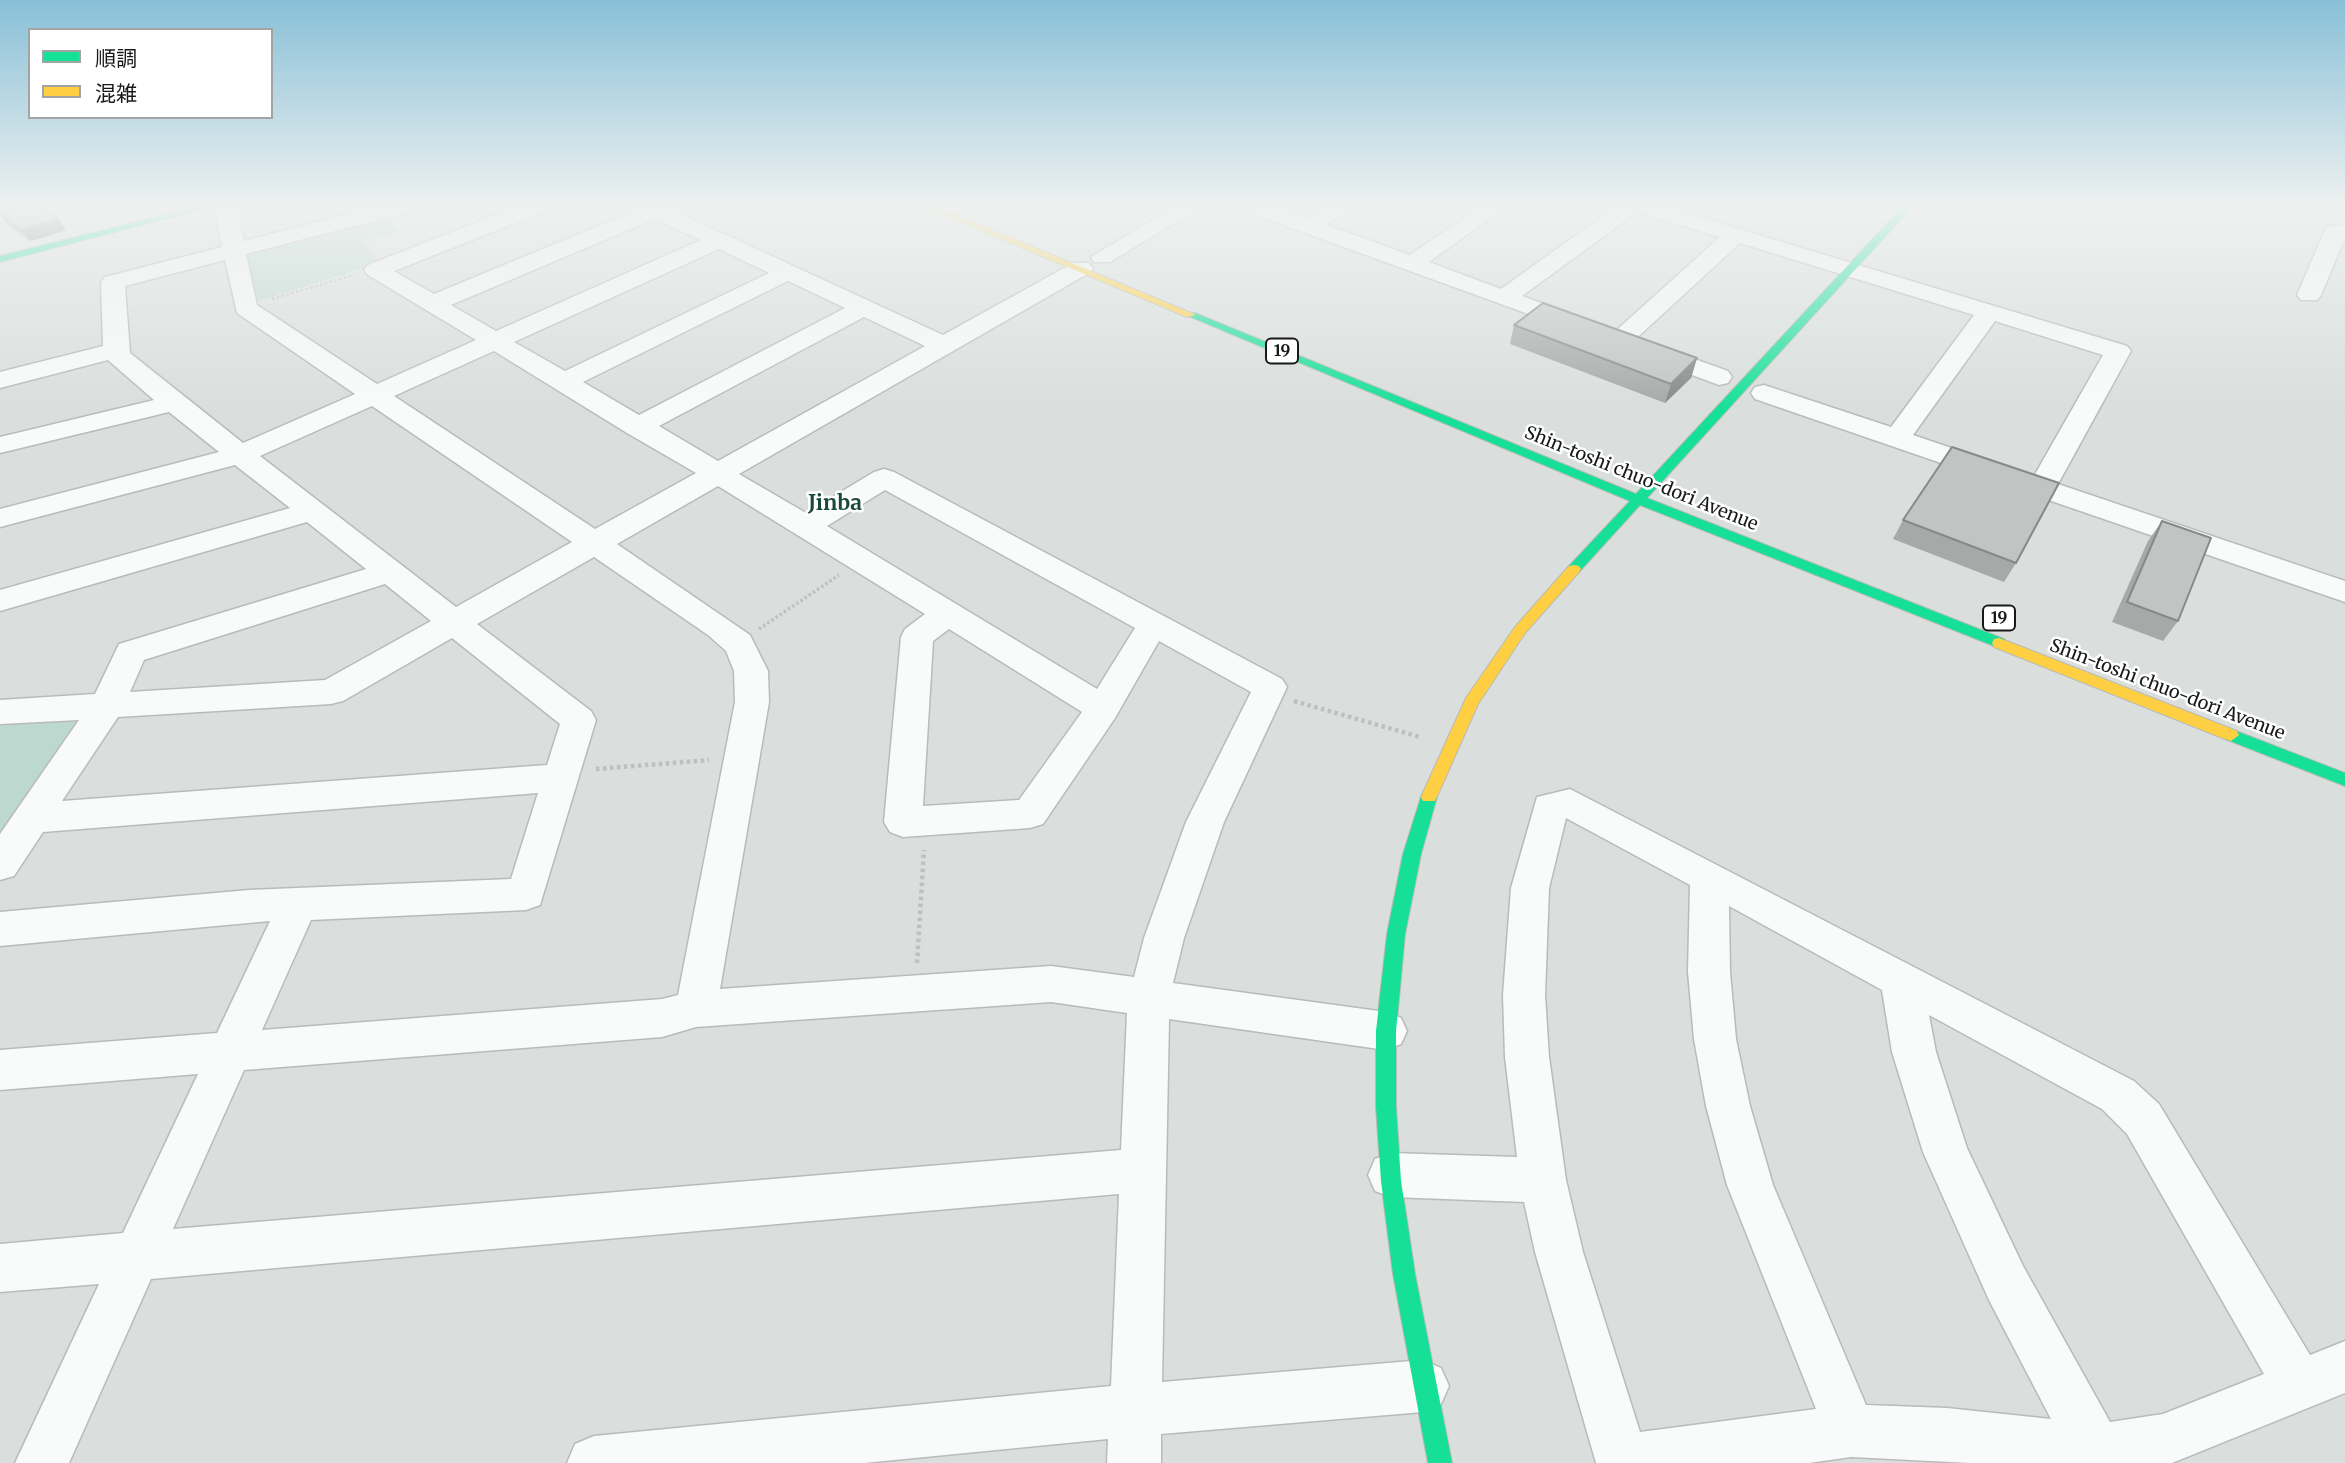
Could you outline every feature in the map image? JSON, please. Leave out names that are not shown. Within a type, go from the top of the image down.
[{"type":"street","points":[[0,929],[298,904],[526,894],[579,720],[174,403],[118,356],[113,282],[147,273]]},
{"type":"street","points":[[238,273],[246,307],[719,627],[738,643],[751,671],[752,702],[695,1009]]},
{"type":"street","points":[[381,273],[806,526],[1103,709]]},
{"type":"street","points":[[432,304],[501,273]]},
{"type":"street","points":[[0,518],[242,454],[646,273]]},
{"type":"street","points":[[563,382],[786,273]]},
{"type":"street","points":[[792,273],[944,345]]},
{"type":"street","points":[[0,712],[331,692],[1067,273]]},
{"type":"street","name":"Shin-toshi chuo-dori Avenue","points":[[1123,273],[1637,499],[2345,780]]},
{"type":"street","points":[[1437,273],[1719,377]]},
{"type":"street","points":[[1504,298],[1539,273]]},
{"type":"street","points":[[1620,340],[1694,273]]},
{"type":"street","points":[[1440,1463],[1423,1386],[1391,1175],[1385,1031],[1396,934],[1412,854],[1432,787],[1471,702],[1520,630],[1655,479],[1847,273]]},
{"type":"street","points":[[1861,273],[2118,351],[2042,486]]},
{"type":"street","points":[[2309,295],[2318,273]]},
{"type":"street","points":[[637,427],[864,307]]},
{"type":"street","points":[[1897,438],[1989,312]]},
{"type":"street","points":[[0,380],[117,350]]},
{"type":"street","points":[[1764,393],[2345,592]]},
{"type":"street","points":[[0,445],[174,403]]},
{"type":"street","points":[[806,526],[884,478],[1270,687],[1205,822],[1164,938],[1149,998],[1134,1463]]},
{"type":"street","points":[[0,601],[314,511]]},
{"type":"street","points":[[0,864],[107,706],[131,652],[390,572]]},
{"type":"street","points":[[947,614],[917,637],[903,822],[1030,814],[1103,709],[1153,624]]},
{"type":"street","points":[[31,818],[562,775]]},
{"type":"street","points":[[1570,803],[1709,877],[2102,1086],[2132,1106],[2322,1376],[2163,1440],[2130,1448],[2096,1450],[1947,1434],[1850,1431],[1622,1462],[1559,1252],[1543,1180],[1527,1057],[1524,984],[1530,888],[1550,807],[1570,803]]},
{"type":"street","points":[[1709,877],[1709,972],[1716,1039],[1728,1106],[1750,1185],[1783,1272],[1850,1431]]},
{"type":"street","points":[[42,1463],[298,904]]},
{"type":"street","points":[[1901,979],[1914,1052],[1946,1152],[2006,1283],[2096,1450]]},
{"type":"street","points":[[0,1070],[662,1018],[695,1009],[1051,984],[1385,1031]]},
{"type":"street","points":[[0,1268],[1144,1170]]},
{"type":"street","points":[[1391,1175],[1543,1180]]},
{"type":"street","points":[[594,1463],[1135,1410],[1423,1386]]},
{"type":"path","points":[[246,307],[364,273]]},
{"type":"path","points":[[738,643],[861,561]]},
{"type":"path","points":[[1268,693],[1421,737]]},
{"type":"path","points":[[562,775],[742,758]]},
{"type":"path","points":[[915,992],[925,821]]},
{"type":"green space","points":[[252,273],[347,273],[258,301]]},
{"type":"green space","points":[[78,720],[0,840],[0,722]]},
{"type":"building","points":[[1543,303],[1697,358],[1671,384],[1514,325]]},
{"type":"building","points":[[1952,447],[2059,483],[2016,563],[1903,520]]},
{"type":"building","points":[[2162,521],[2211,538],[2178,621],[2127,602]]},
{"type":"traffic: fast","points":[[1574,569],[1846,273]]},
{"type":"traffic: fast","points":[[1191,315],[1637,499],[1999,643]]},
{"type":"traffic: fast","points":[[2231,735],[2345,780]]},
{"type":"traffic: fast","points":[[1429,797],[1412,854],[1396,934],[1386,1031],[1386,1107],[1391,1181],[1404,1274],[1440,1463]]},
{"type":"traffic: slow","points":[[1090,273],[1191,315]]},
{"type":"traffic: slow","points":[[1429,797],[1471,702],[1520,630],[1574,569]]},
{"type":"traffic: slow","points":[[1999,643],[2231,735]]},
{"type":"district","name":"Jinba","points":[[835,504]]}]
